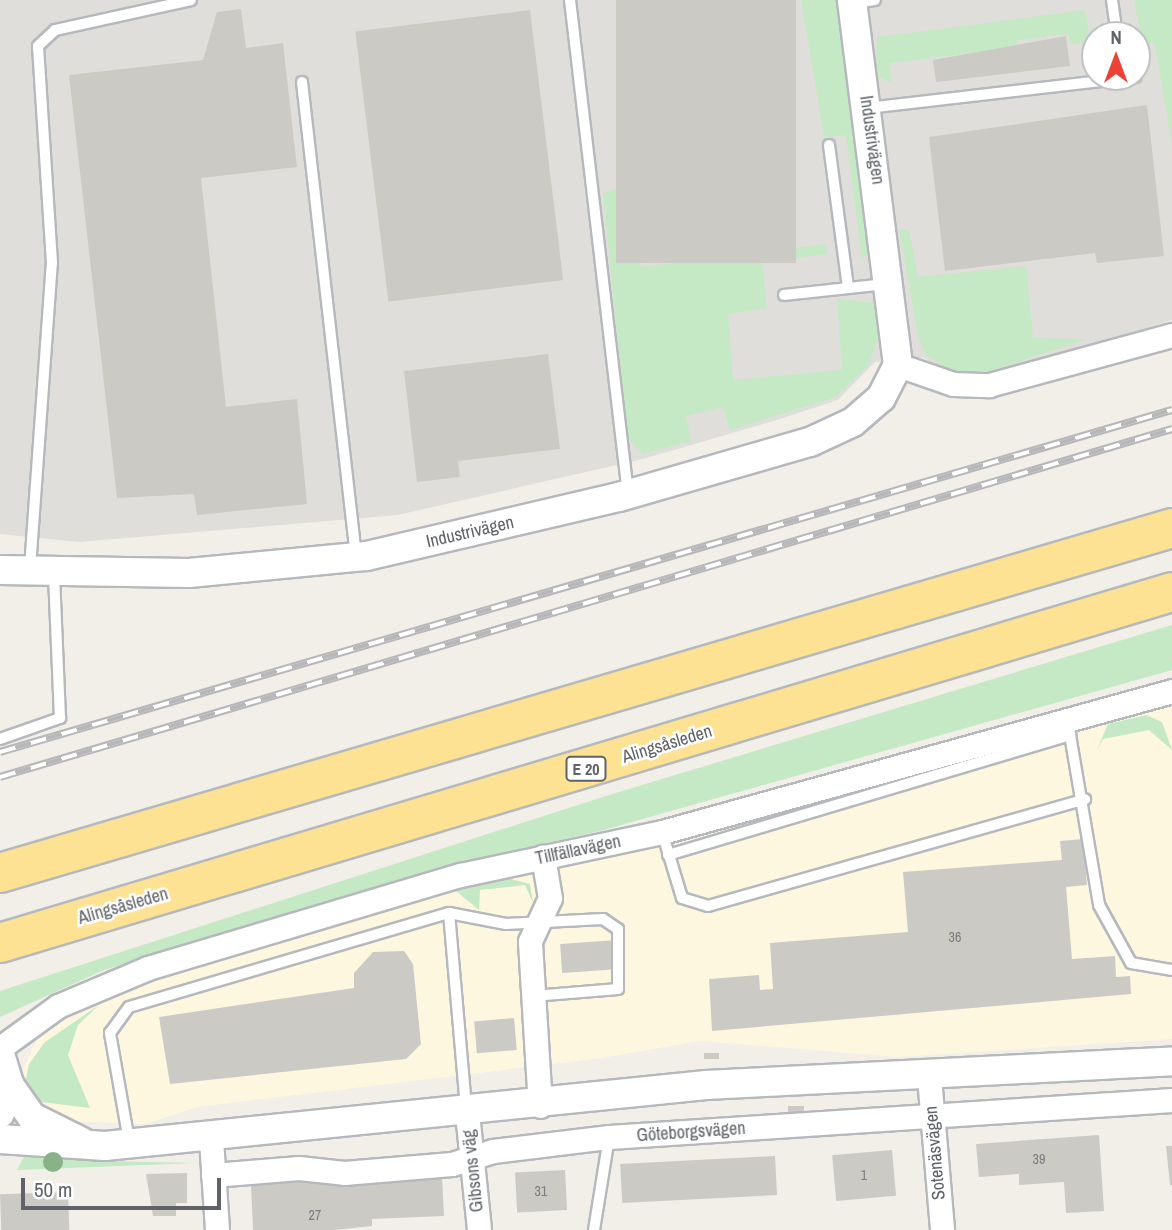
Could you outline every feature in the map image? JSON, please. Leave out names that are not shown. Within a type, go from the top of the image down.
[{"type":"highway","points":[[0,873],[1172,528]]},
{"type":"highway","name":"Alingsåsleden","points":[[0,943],[1172,592]]},
{"type":"street","name":"Industrivägen","points":[[0,570],[189,573],[356,558],[628,494],[810,442],[853,422],[881,398],[898,365],[891,284],[868,108],[860,1]]},
{"type":"street","points":[[898,365],[953,384],[989,385],[1172,335]]},
{"type":"street","name":"Tillfällavägen","points":[[0,1048],[58,1006],[148,968],[460,875],[662,832],[1068,727],[1172,691]]},
{"type":"street","points":[[540,1106],[531,996],[530,941],[552,888],[543,857]]},
{"type":"street","points":[[0,1054],[10,1086],[32,1117],[88,1144]]},
{"type":"street","points":[[0,1139],[88,1144],[211,1139],[540,1106],[706,1085],[929,1077],[1172,1061]]},
{"type":"street","name":"Sotenäsvägen","points":[[929,1077],[942,1230]]},
{"type":"street","points":[[0,1113],[10,1086]]},
{"type":"street","name":"Göteborgsvägen","points":[[213,1175],[299,1168],[344,1173],[452,1164],[472,1156],[609,1137],[932,1119],[1172,1100]]},
{"type":"street","name":"Gibsons väg","points":[[467,1113],[480,1230]]},
{"type":"street","points":[[211,1139],[217,1230]]},
{"type":"lane","points":[[0,739],[60,718],[42,572],[52,262],[38,46],[55,30],[191,0]]},
{"type":"lane","points":[[569,0],[628,494]]},
{"type":"lane","points":[[1112,0],[1115,21]]},
{"type":"lane","points":[[302,82],[356,558]]},
{"type":"lane","points":[[868,108],[1081,83]]},
{"type":"lane","points":[[829,145],[848,288]]},
{"type":"lane","points":[[784,295],[891,284]]},
{"type":"lane","points":[[668,855],[1068,727],[1085,799],[1099,905],[1131,963],[1172,970]]},
{"type":"lane","points":[[662,832],[682,898],[708,906],[1085,799]]},
{"type":"lane","points":[[449,914],[467,1113]]},
{"type":"lane","points":[[129,1143],[110,1033],[129,1007],[449,914],[539,924],[612,923],[621,980],[612,992],[531,996]]},
{"type":"lane","points":[[594,1230],[609,1137]]},
{"type":"shaded area","points":[[0,0],[1172,0],[1172,320],[991,375],[953,377],[924,358],[875,362],[838,400],[777,420],[643,459],[398,515],[78,542],[0,534]]},
{"type":"shaded area","points":[[1172,698],[1172,1039],[900,1057],[699,1041],[602,1058],[197,1107],[145,1124],[45,1120],[18,1080],[42,1029],[80,1001],[455,883]]},
{"type":"green space","points":[[801,0],[835,0],[870,251],[862,259],[846,135],[824,137]]},
{"type":"green space","points":[[1134,0],[1172,0],[1172,146],[1155,44],[1151,43],[1151,21],[1138,21]]},
{"type":"green space","points":[[1085,10],[1087,21],[1081,21],[1081,43],[1071,44],[1068,34],[1017,40],[1017,47],[890,63],[891,82],[876,76],[877,37]]},
{"type":"green space","points":[[629,183],[641,267],[825,244],[827,254],[762,262],[767,308],[728,314],[733,380],[842,370],[837,299],[879,303],[882,328],[868,366],[836,397],[730,430],[723,407],[686,416],[691,441],[643,454],[628,438],[603,194]]},
{"type":"green space","points":[[899,229],[909,230],[918,277],[1026,266],[1033,338],[1087,339],[990,371],[957,374],[926,355],[918,336]]},
{"type":"green space","points":[[1172,625],[1172,670],[600,831],[466,861],[104,970],[0,1017],[0,991],[609,795]]},
{"type":"green space","points":[[1146,715],[1162,722],[1172,750],[1149,730],[1103,739],[1096,752],[1108,724]]},
{"type":"green space","points":[[507,878],[530,884],[533,903],[525,885],[480,890],[479,910],[456,891]]},
{"type":"green space","points":[[99,1005],[78,1025],[68,1055],[90,1108],[33,1101],[25,1084],[29,1064],[45,1042]]},
{"type":"green space","points":[[26,1153],[68,1160],[195,1163],[17,1170]]},
{"type":"building","points":[[616,0],[796,0],[796,263],[616,263]]},
{"type":"building","points":[[241,9],[246,48],[283,43],[297,167],[201,178],[226,407],[297,399],[307,504],[197,515],[194,494],[117,498],[69,75],[203,60],[217,12]]},
{"type":"building","points":[[530,10],[563,280],[388,301],[355,31]]},
{"type":"building","points":[[1066,36],[1070,66],[936,82],[933,60]]},
{"type":"building","points":[[1147,105],[1164,256],[1097,263],[1095,253],[945,271],[929,137]]},
{"type":"building","points":[[548,354],[560,449],[458,461],[460,477],[417,482],[404,371]]},
{"type":"building","points":[[1083,839],[1087,885],[1066,887],[1072,959],[1115,956],[1116,977],[1130,976],[1131,994],[712,1031],[709,979],[759,975],[760,990],[773,989],[770,943],[908,932],[903,872],[1062,860],[1060,841]]},
{"type":"building","points":[[618,940],[620,969],[562,973],[560,944]]},
{"type":"building","points":[[404,951],[413,964],[421,1044],[406,1059],[170,1084],[159,1017],[354,988],[354,973],[373,952]]},
{"type":"building","points":[[514,1018],[517,1050],[477,1053],[474,1021]]},
{"type":"building","points":[[704,1053],[719,1053],[719,1059],[704,1059]]},
{"type":"building","points":[[788,1106],[804,1106],[804,1115],[788,1115]]},
{"type":"building","points":[[1099,1135],[1104,1211],[1066,1213],[1064,1182],[1019,1185],[1019,1174],[979,1177],[976,1144]]},
{"type":"building","points":[[1166,1146],[1172,1146],[1172,1185],[1170,1185]]},
{"type":"building","points":[[892,1150],[896,1196],[836,1201],[832,1155]]},
{"type":"building","points":[[775,1156],[777,1195],[622,1203],[620,1164]]},
{"type":"building","points":[[565,1170],[567,1210],[517,1213],[515,1173]]},
{"type":"building","points":[[187,1173],[187,1203],[176,1203],[176,1216],[153,1216],[146,1174]]},
{"type":"building","points":[[442,1176],[444,1216],[372,1219],[372,1226],[334,1230],[253,1230],[251,1184]]},
{"type":"building","points":[[68,1192],[69,1230],[1,1230],[0,1194]]},
{"type":"railway","points":[[0,752],[1172,410]]},
{"type":"railway","points":[[0,777],[1172,429]]}]
